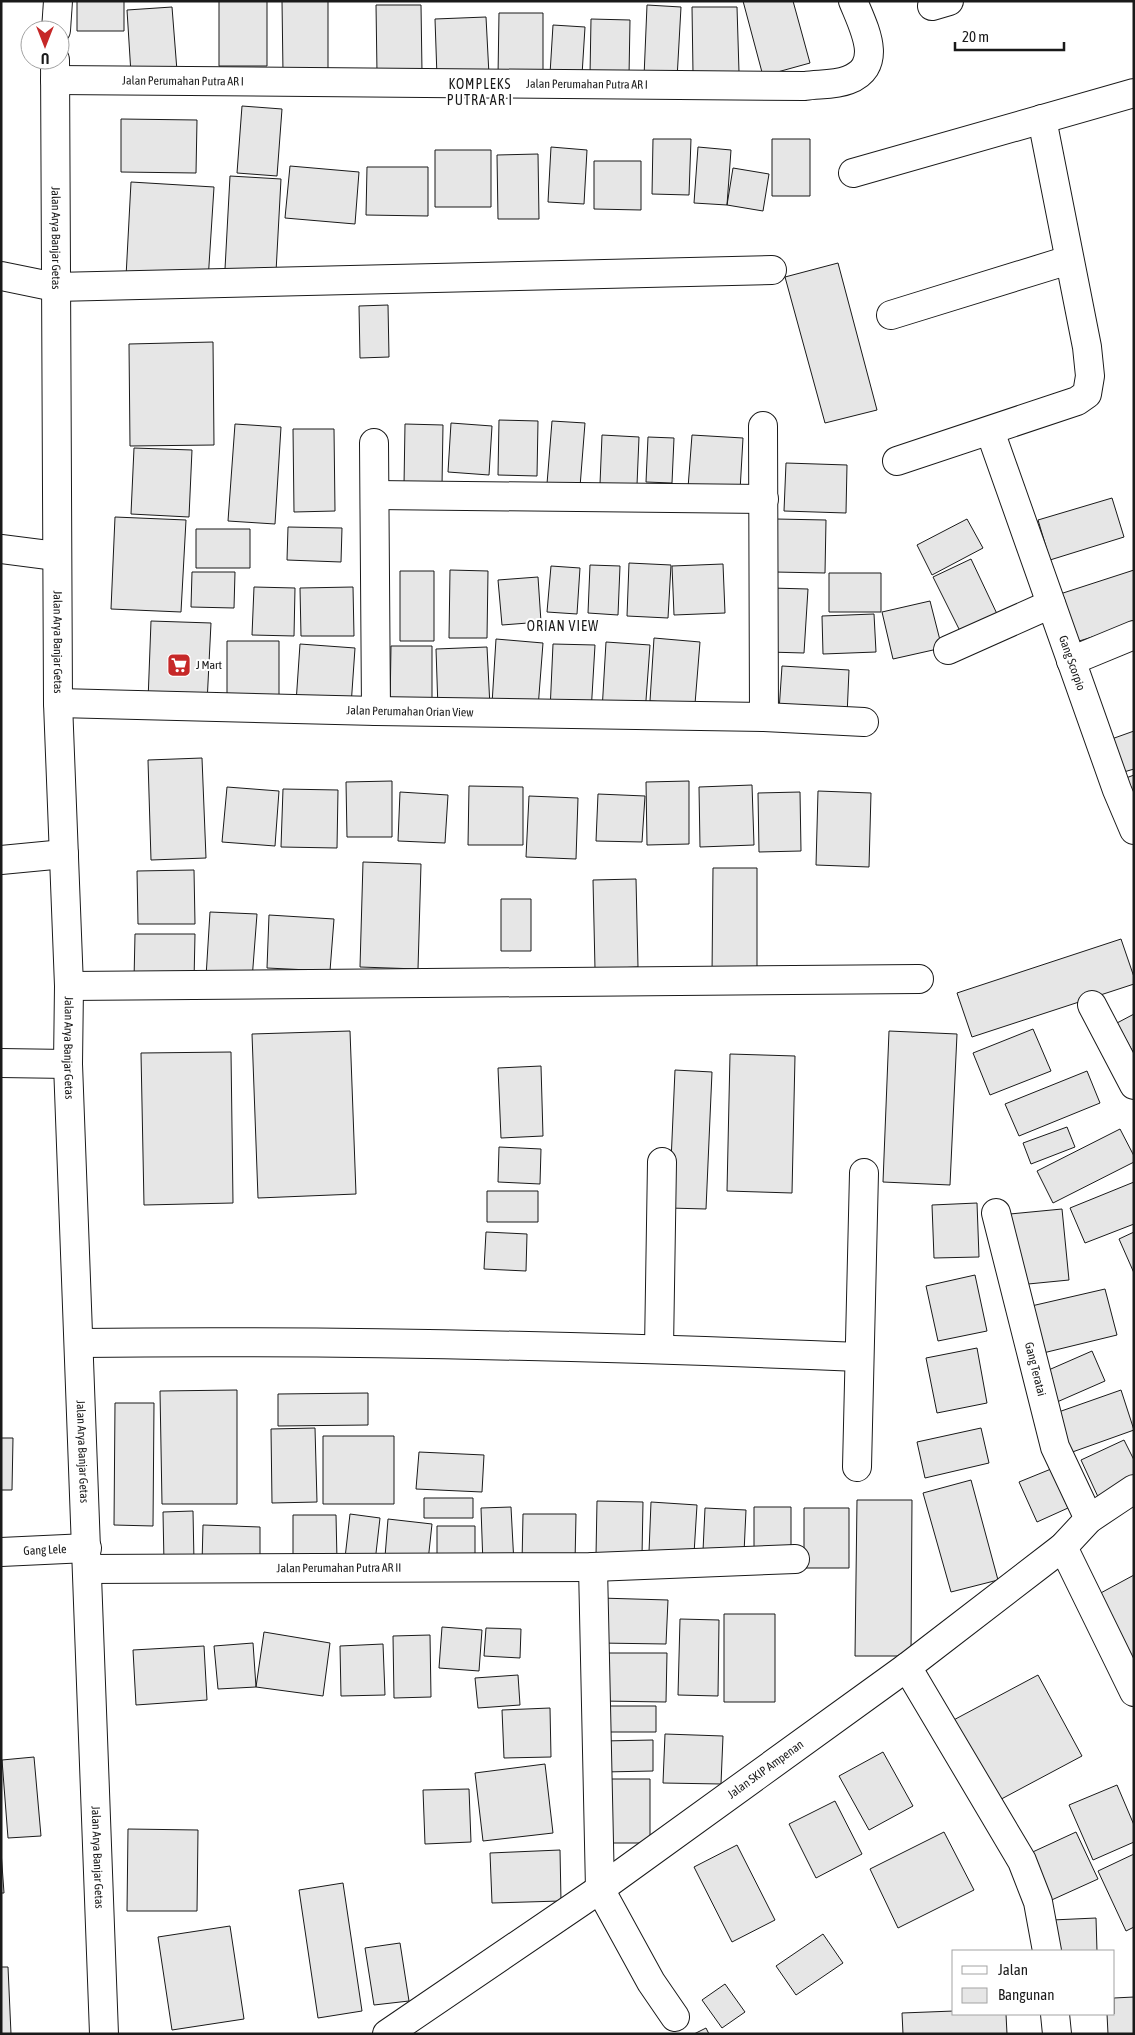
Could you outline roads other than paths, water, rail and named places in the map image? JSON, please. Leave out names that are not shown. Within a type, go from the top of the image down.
[{"type":"main road","points":[[57,20],[58,1]]},
{"type":"main road","name":"Jalan Perumahan Putra AR I","points":[[55,70],[805,86],[846,81],[863,72],[869,62],[869,48],[853,1]]},
{"type":"main road","name":"Jalan Arya Banjar Getas","points":[[55,70],[58,703],[69,986],[68,1064],[104,2034]]},
{"type":"main road","points":[[853,173],[1134,94]]},
{"type":"main road","points":[[897,461],[1077,401],[1087,394],[1090,376],[1087,346],[1042,120]]},
{"type":"main road","points":[[891,314],[1069,260]]},
{"type":"main road","points":[[1,276],[55,287],[772,270]]},
{"type":"main road","points":[[763,426],[764,717]]},
{"type":"main road","name":"Gang Scorpio","points":[[990,431],[1117,790],[1134,830]]},
{"type":"main road","points":[[374,443],[376,495],[376,711]]},
{"type":"main road","points":[[376,495],[764,499]]},
{"type":"main road","points":[[1,548],[56,556]]},
{"type":"main road","points":[[948,650],[1051,604]]},
{"type":"main road","points":[[1071,661],[1134,635]]},
{"type":"main road","name":"Jalan Perumahan Orian View","points":[[58,703],[376,711],[764,717],[864,722]]},
{"type":"main road","points":[[1,860],[64,854]]},
{"type":"main road","points":[[69,986],[919,979]]},
{"type":"main road","points":[[1092,1005],[1134,1084]]},
{"type":"main road","points":[[1,1063],[68,1064]]},
{"type":"main road","points":[[659,1349],[662,1162]]},
{"type":"main road","points":[[857,1467],[864,1173]]},
{"type":"main road","name":"Gang Teratai","points":[[996,1213],[1055,1447],[1089,1519]]},
{"type":"main road","points":[[79,1343],[267,1341],[659,1349],[859,1358]]},
{"type":"main road","name":"Jalan SKIP Ampenan","points":[[387,2034],[600,1889],[907,1667],[1063,1547],[1089,1519],[1134,1489]]},
{"type":"main road","points":[[1063,1547],[1134,1692]]},
{"type":"main road","name":"Gang Lele","points":[[1,1552],[87,1559]]},
{"type":"main road","name":"Jalan Perumahan Putra AR II","points":[[87,1559],[592,1567],[794,1559]]},
{"type":"main road","points":[[592,1567],[600,1889],[651,1982],[675,2017]]},
{"type":"main road","points":[[907,1667],[1022,1860],[1038,1902],[1047,1950]]},
{"type":"main road","points":[[1055,2015],[1057,2034]]},
{"type":"place","name":"J Mart","points":[[179,665]]},
{"type":"district","name":"KOMPLEKS PUTRA AR I","points":[[480,92]]},
{"type":"district","name":"ORIAN VIEW","points":[[563,626]]}]
